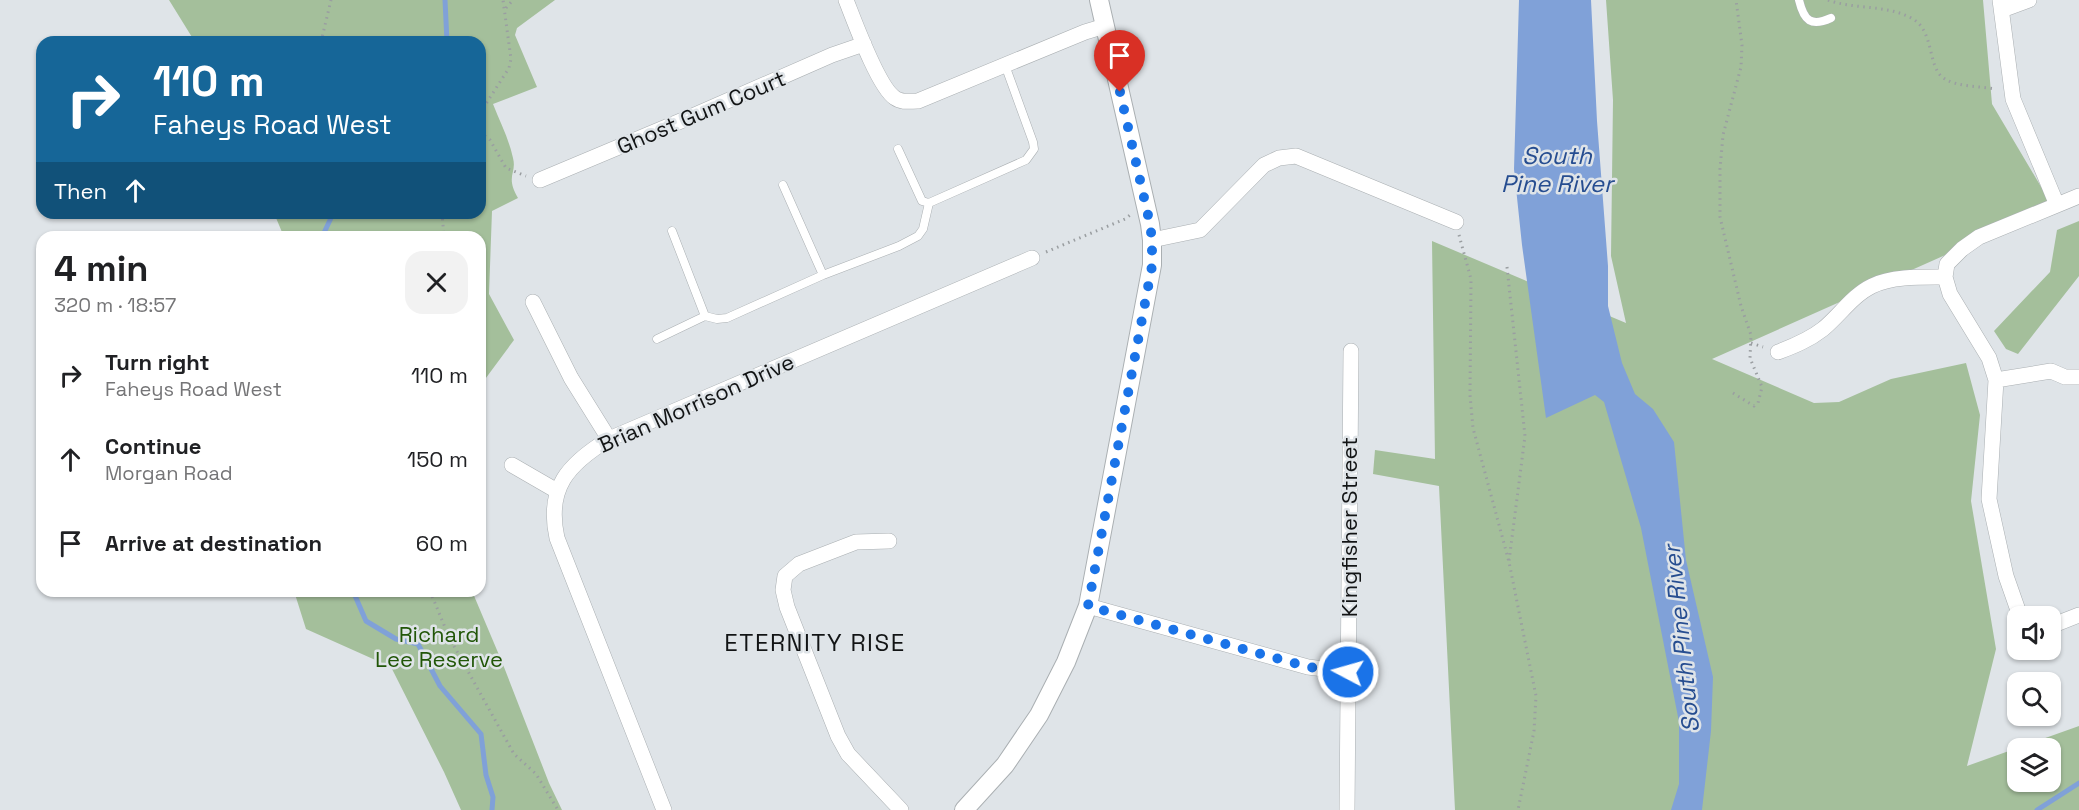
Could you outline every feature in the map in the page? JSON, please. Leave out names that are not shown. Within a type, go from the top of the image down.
[{"type":"street","points":[[846,0],[864,44],[888,91],[896,99],[905,102],[918,101],[1085,32],[1105,26]]},
{"type":"street","points":[[964,810],[1005,765],[1039,715],[1066,662],[1088,606],[1152,266],[1152,240],[1099,0]]},
{"type":"street","points":[[2030,0],[2001,5],[2013,99],[2057,205]]},
{"type":"street","name":"Ghost Gum Court","points":[[540,180],[832,55],[864,44]]},
{"type":"street","points":[[1152,240],[1200,230],[1264,165],[1279,158],[1296,156],[1456,222]]},
{"type":"street","points":[[2016,606],[2006,576],[1989,499],[1996,380],[1989,358],[1950,294],[1945,277],[1947,264],[1979,237],[2079,196]]},
{"type":"street","name":"Brian Morrison Drive","points":[[664,810],[556,538],[553,505],[557,491],[566,476],[577,462],[609,439],[1032,258]]},
{"type":"street","points":[[1778,352],[1801,344],[1823,329],[1871,286],[1888,281],[1945,277]]},
{"type":"street","points":[[533,302],[571,378],[609,439]]},
{"type":"street","name":"Kingfisher Street","points":[[1347,810],[1351,351]]},
{"type":"street","points":[[1996,380],[2051,371],[2065,377],[2079,376]]},
{"type":"street","points":[[512,465],[557,491]]},
{"type":"street","points":[[889,541],[856,542],[799,564],[785,576],[783,590],[787,607],[838,736],[848,754],[901,810]]},
{"type":"street","points":[[1088,606],[1308,667],[1348,672]]},
{"type":"street","points":[[2061,622],[2079,615]]},
{"type":"lane","points":[[1798,0],[1802,12],[1809,20],[1818,22],[1831,18]]},
{"type":"lane","points":[[898,148],[918,195],[922,201],[929,203],[1026,160],[1034,149],[1033,142],[1005,65]]},
{"type":"lane","points":[[783,185],[823,276]]},
{"type":"lane","points":[[657,339],[705,316],[717,319],[728,318],[823,276],[899,246],[918,236],[923,229],[929,203]]},
{"type":"lane","points":[[672,231],[705,316]]},
{"type":"path","points":[[322,36],[331,0]]},
{"type":"path","points":[[486,104],[509,68],[511,59],[503,0]]},
{"type":"path","points":[[505,8],[513,0]]},
{"type":"path","points":[[1733,393],[1754,406],[1758,403],[1762,387],[1750,358],[1751,335],[1741,306],[1720,218],[1723,135],[1741,66],[1742,45],[1736,0]]},
{"type":"path","points":[[1828,0],[1881,9],[1914,20],[1924,30],[1942,78],[1952,82],[1995,89]]},
{"type":"path","points":[[486,137],[506,168],[540,180]]},
{"type":"path","points":[[1032,258],[1125,219],[1134,212]]},
{"type":"path","points":[[1456,222],[1471,279],[1470,396],[1473,428],[1509,562],[1536,696],[1534,731],[1518,810]]},
{"type":"path","points":[[1507,267],[1525,436],[1509,562]]},
{"type":"path","points":[[432,597],[448,637],[514,754],[536,774],[558,810]]},
{"type":"green space","points":[[169,0],[555,0],[517,28],[515,35],[537,87],[493,104],[511,151],[514,163],[512,185],[518,198],[492,211],[489,294],[514,340],[486,378],[486,231],[282,231],[276,219],[486,219],[486,36],[191,36]]},
{"type":"green space","points":[[1606,0],[1983,0],[1992,104],[2053,207],[1712,359],[1814,403],[1839,402],[1891,379],[1966,363],[1980,415],[1971,501],[1996,649],[1967,766],[2007,752],[2007,792],[2061,792],[2061,738],[2045,738],[2079,726],[2079,810],[1455,810],[1439,486],[1373,474],[1375,450],[1435,459],[1432,241],[1626,323],[1611,256],[1613,100]]},
{"type":"green space","points":[[2079,221],[2079,276],[2018,354],[2006,349],[1994,331],[2050,272],[2057,230]]},
{"type":"green space","name":"Richard Lee Reserve","points":[[296,597],[475,597],[562,810],[461,810],[391,667],[306,629]]},
{"type":"water","name":"South Pine River","points":[[1519,0],[1591,0],[1608,266],[1608,306],[1622,363],[1635,394],[1653,409],[1674,442],[1686,560],[1713,677],[1711,731],[1702,810],[1671,810],[1679,784],[1679,722],[1641,528],[1604,402],[1595,395],[1546,418],[1514,169]]},
{"type":"waterway","points":[[445,0],[447,36]]},
{"type":"waterway","points":[[325,231],[331,219]]},
{"type":"waterway","points":[[356,597],[366,621],[396,639],[418,644],[440,686],[481,734],[486,775],[493,797],[492,810]]},
{"type":"waterway","points":[[2037,810],[2079,783]]},
{"type":"district","name":"ETERNITY RISE","points":[[815,642]]},
{"type":"route","points":[[1120,92],[1150,224],[1152,266],[1088,606],[1308,667],[1348,672]]}]
